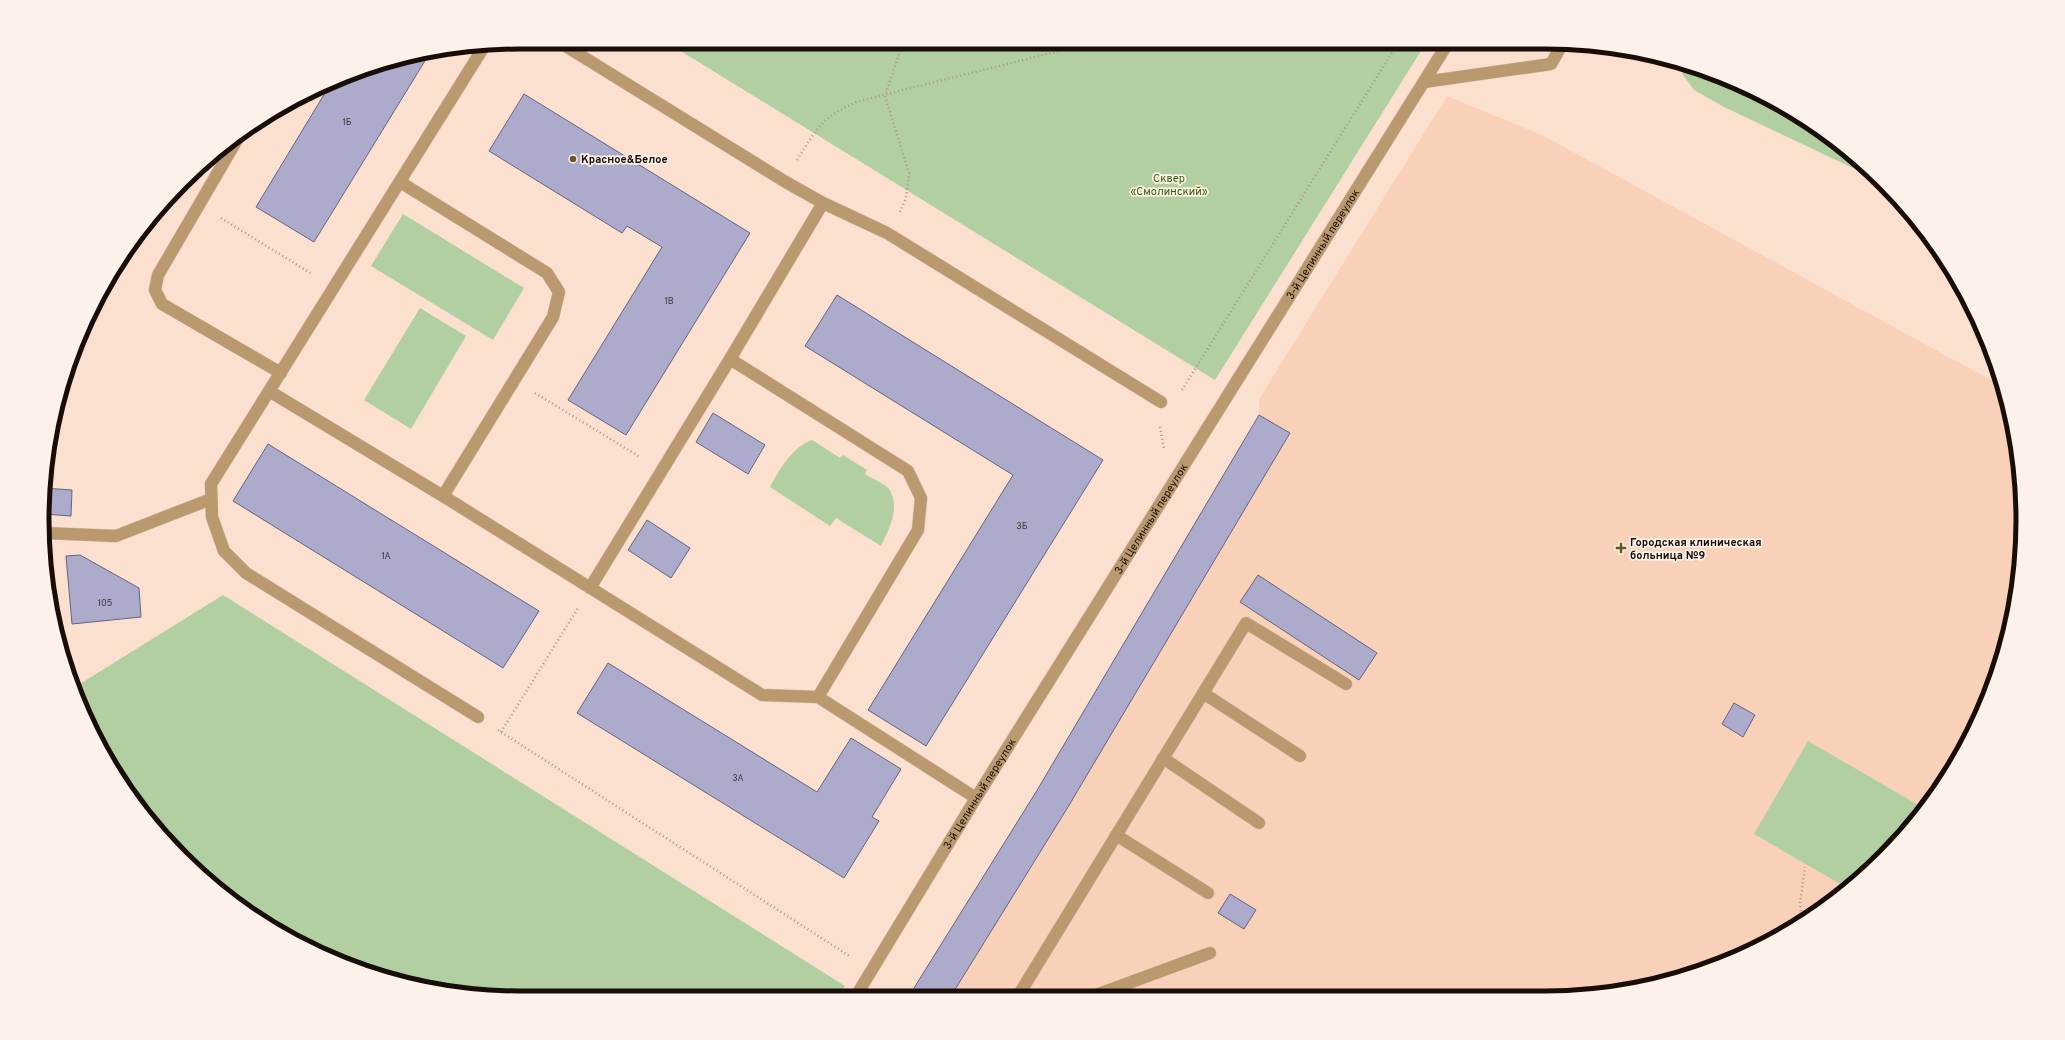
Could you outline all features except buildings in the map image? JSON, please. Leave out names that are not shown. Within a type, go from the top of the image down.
[{"type":"street","points":[[570,49],[784,181],[823,203],[887,233],[1161,402]]},
{"type":"street","name":"3-й Целинный переулок","points":[[859,991],[976,798],[1444,49]]},
{"type":"street","points":[[1424,82],[1551,64],[1559,49]]},
{"type":"street","points":[[478,717],[246,573],[224,551],[212,517],[211,499],[212,484],[481,51]]},
{"type":"street","points":[[234,145],[158,275],[155,290],[162,304],[281,373]]},
{"type":"street","points":[[400,182],[548,273],[558,292],[553,316],[443,496]]},
{"type":"street","points":[[590,588],[730,359],[823,203]]},
{"type":"street","points":[[730,359],[908,471],[922,498],[918,530],[818,697]]},
{"type":"street","points":[[270,391],[443,496],[762,695],[818,697],[976,798]]},
{"type":"street","points":[[49,533],[116,536],[211,499]]},
{"type":"street","points":[[1021,991],[1246,623],[1346,684]]},
{"type":"street","points":[[1203,693],[1300,756]]},
{"type":"street","points":[[1163,758],[1259,823]]},
{"type":"street","points":[[1116,835],[1208,893]]},
{"type":"street","points":[[1107,991],[1210,953]]},
{"type":"path","points":[[887,233],[900,212],[906,198],[909,173],[886,96],[901,49]]},
{"type":"path","points":[[784,181],[816,129],[837,111],[859,101],[886,96],[1064,49]]},
{"type":"path","points":[[1181,392],[1394,49]]},
{"type":"path","points":[[200,205],[334,288]]},
{"type":"path","points":[[514,380],[662,471]]},
{"type":"path","points":[[1160,425],[1164,451]]},
{"type":"path","points":[[501,732],[590,588]]},
{"type":"path","points":[[478,717],[871,970]]},
{"type":"path","points":[[1802,915],[1800,904],[1805,867]]},
{"type":"path","points":[[851,956],[855,950]]},
{"type":"shaded area","name":"Городская клиническая больница №9","points":[[1447,96],[1544,136],[1995,382],[2007,428],[2012,459],[2015,489],[2015,551],[2007,612],[2000,642],[1980,700],[1953,756],[1937,782],[1899,831],[1856,874],[1807,912],[1780,928],[1725,955],[1667,975],[1606,987],[1545,991],[954,991],[1290,434],[1259,415],[1259,399]]},
{"type":"green space","name":"Сквер «Смолинский»","points":[[677,49],[1422,49],[1215,380]]},
{"type":"green space","points":[[1681,69],[1725,85],[1781,112],[1832,146],[1863,173],[1724,107],[1694,90],[1683,75]]},
{"type":"green space","points":[[403,214],[524,288],[493,340],[371,266]]},
{"type":"green space","points":[[420,308],[466,336],[411,429],[364,400]]},
{"type":"green space","points":[[812,440],[840,458],[843,455],[867,470],[865,474],[889,489],[894,503],[894,510],[890,525],[881,546],[836,518],[830,526],[770,487],[787,459],[798,448]]},
{"type":"green space","points":[[223,595],[845,986],[842,991],[489,990],[428,982],[398,975],[340,955],[284,928],[258,912],[233,894],[187,853],[146,807],[128,782],[112,756],[79,684]]},
{"type":"green space","points":[[1808,741],[1920,806],[1878,853],[1842,885],[1754,834]]},
{"type":"place","name":"Красное&Белое","points":[[573,159]]},
{"type":"place","name":"Городская клиническая больница №9","points":[[1621,548]]}]
